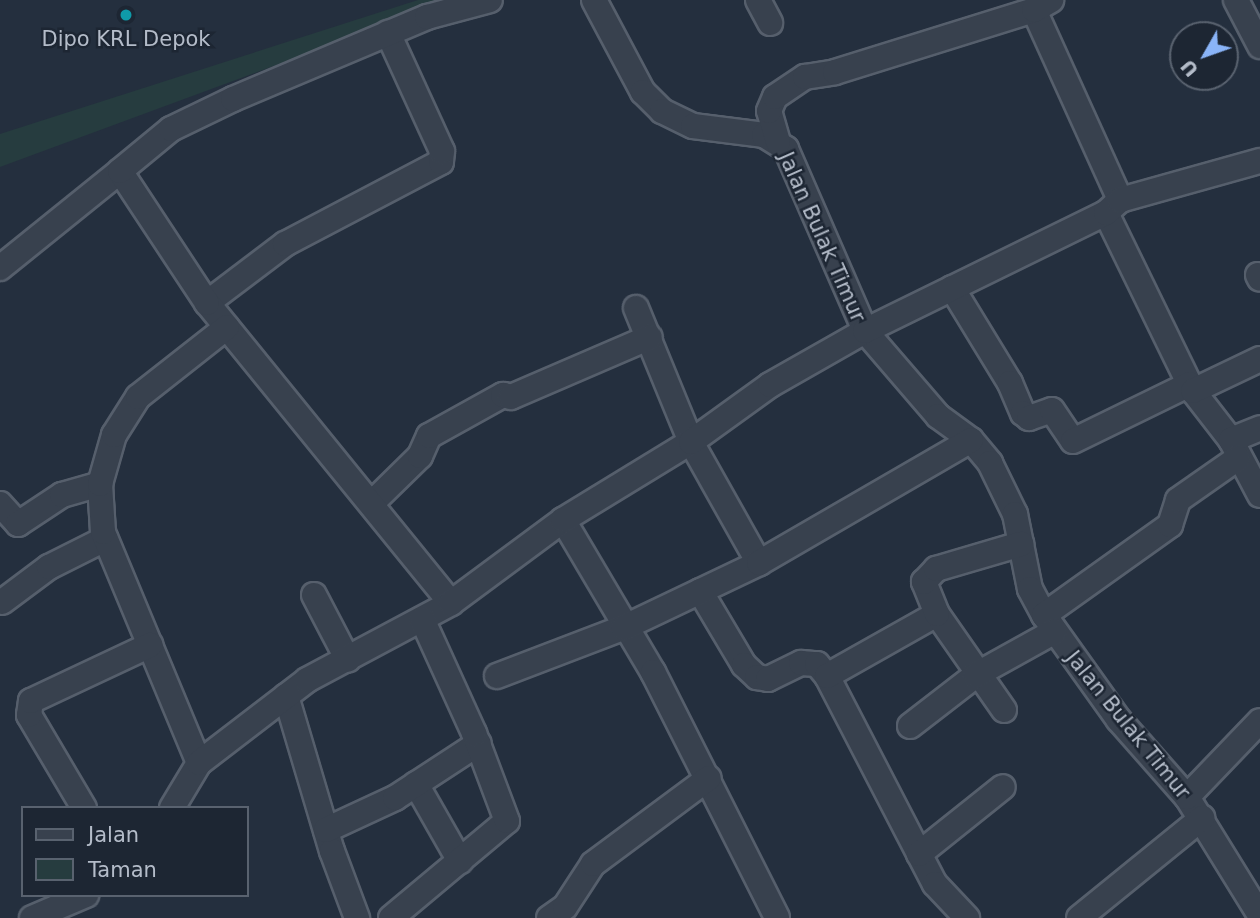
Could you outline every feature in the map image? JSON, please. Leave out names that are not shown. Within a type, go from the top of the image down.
[{"type":"street","points":[[0,268],[171,130],[388,33],[490,0]]},
{"type":"street","name":"Jalan Bulak Timur","points":[[594,0],[643,92],[662,111],[692,126],[764,135],[778,142],[793,164],[865,331],[938,416],[971,440],[1004,487],[1021,544],[1030,589],[1049,623],[1119,720],[1187,797],[1260,915]]},
{"type":"street","points":[[758,0],[770,23]]},
{"type":"street","points":[[1236,0],[1260,46]]},
{"type":"street","points":[[778,142],[769,111],[775,97],[805,77],[835,72],[1042,5],[1113,206],[1192,387],[1235,449],[1260,495]]},
{"type":"street","points":[[206,303],[285,244],[441,162],[442,151],[388,33]]},
{"type":"street","points":[[173,806],[199,764],[286,696],[451,603],[563,520],[691,442],[770,386],[865,331],[1113,206],[1260,162]]},
{"type":"street","points":[[120,171],[206,303],[451,603]]},
{"type":"street","points":[[952,288],[1010,383],[1023,413],[1029,418],[1052,410],[1073,441],[1260,359]]},
{"type":"street","points":[[636,308],[691,442],[760,563]]},
{"type":"street","points":[[199,764],[105,539],[100,484],[114,435],[138,397],[227,327]]},
{"type":"street","points":[[372,503],[419,456],[429,436],[503,395],[510,397],[650,337]]},
{"type":"street","points":[[910,726],[1049,623],[1170,525],[1178,500],[1260,428]]},
{"type":"street","points":[[497,676],[623,628],[760,563],[971,440]]},
{"type":"street","points":[[0,504],[18,524],[62,495],[100,484]]},
{"type":"street","points":[[563,520],[623,628],[653,672],[709,778],[777,918]]},
{"type":"street","points":[[2,602],[49,567],[105,539]]},
{"type":"street","points":[[1004,710],[976,675],[937,614],[925,592],[926,575],[1021,544]]},
{"type":"street","points":[[700,590],[744,665],[757,677],[768,679],[801,663],[817,664],[827,676],[935,884],[967,918]]},
{"type":"street","points":[[314,595],[348,660]]},
{"type":"street","points":[[827,676],[937,614]]},
{"type":"street","points":[[391,918],[507,821],[479,743],[422,619]]},
{"type":"street","points":[[83,806],[29,715],[31,701],[150,645]]},
{"type":"street","points":[[286,696],[326,830],[357,918]]},
{"type":"street","points":[[1187,797],[1255,739]]},
{"type":"street","points":[[326,830],[416,784],[479,743]]},
{"type":"street","points":[[549,918],[565,907],[593,864],[709,778]]},
{"type":"street","points":[[416,784],[460,861]]},
{"type":"street","points":[[919,854],[1003,787]]},
{"type":"street","points":[[1079,918],[1202,818]]},
{"type":"street","points":[[32,918],[81,897]]},
{"type":"green space","points":[[418,0],[453,0],[0,167],[0,134]]},
{"type":"place","name":"Dipo KRL Depok","points":[[126,15]]}]
